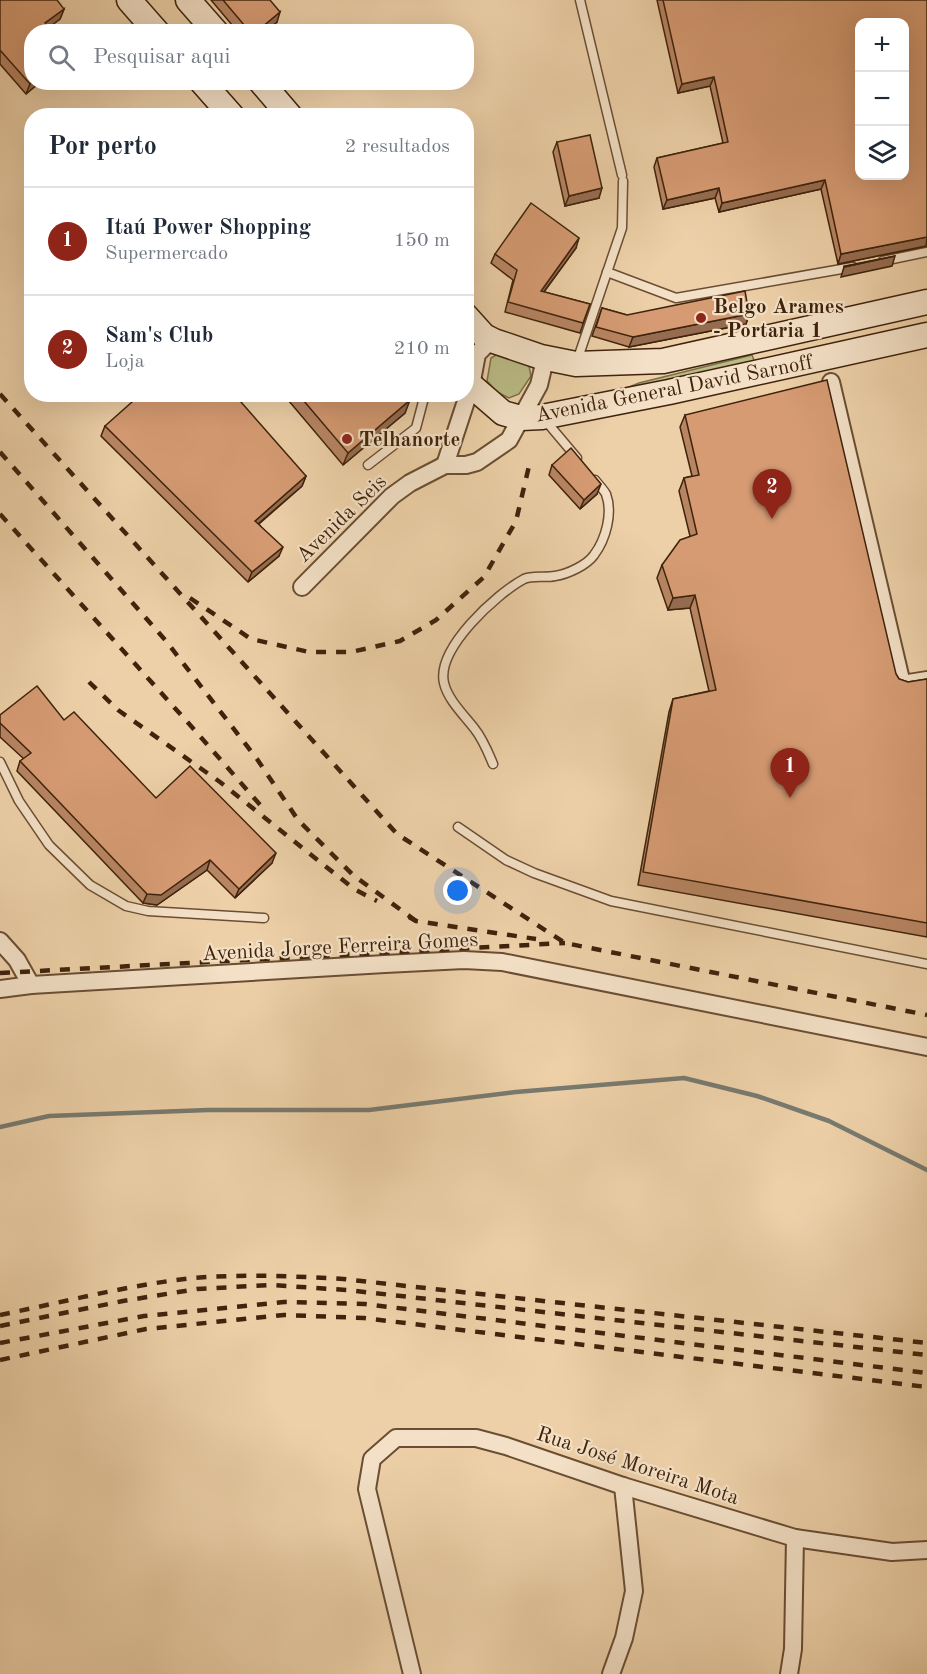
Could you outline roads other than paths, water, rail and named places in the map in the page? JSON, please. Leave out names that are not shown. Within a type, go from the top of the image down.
[{"type":"main road","points":[[129,0],[150,24]]},
{"type":"main road","points":[[188,0],[209,24]]},
{"type":"main road","points":[[209,90],[225,108]]},
{"type":"main road","points":[[268,90],[283,108]]},
{"type":"main road","name":"Avenida General David Sarnoff","points":[[474,325],[484,336],[494,341],[540,357],[576,364],[663,360],[927,302]]},
{"type":"main road","name":"Avenida General David Sarnoff","points":[[474,388],[503,413],[532,418],[669,392],[927,335]]},
{"type":"street","points":[[474,365],[477,354],[494,341]]},
{"type":"street","name":"Avenida Seis","points":[[302,587],[392,496],[410,483],[445,465],[465,465],[490,455],[532,418],[534,399],[543,368],[540,357]]},
{"type":"street","points":[[831,382],[902,684],[927,680]]},
{"type":"street","points":[[445,465],[464,402]]},
{"type":"street","points":[[0,941],[17,960],[32,985]]},
{"type":"street","name":"Avenida Jorge Ferreira Gomes","points":[[0,989],[32,985],[385,963],[464,960],[502,962],[927,1047]]},
{"type":"street","name":"Rua José Moreira Mota","points":[[412,1674],[367,1489],[372,1459],[396,1438],[476,1438],[623,1486],[795,1538],[892,1552],[927,1550]]},
{"type":"street","points":[[611,1674],[624,1638],[634,1591],[623,1486]]},
{"type":"street","points":[[789,1674],[793,1649],[795,1538]]},
{"type":"lane","points":[[576,364],[622,228],[622,178],[580,0]]},
{"type":"lane","points":[[873,263],[927,252]]},
{"type":"lane","points":[[607,272],[676,298],[863,265]]},
{"type":"lane","points":[[368,465],[416,428],[423,402]]},
{"type":"lane","points":[[532,418],[584,467]]},
{"type":"lane","points":[[493,764],[476,730],[449,694],[444,682],[444,664],[458,640],[492,603],[515,585],[526,578],[555,576],[575,569],[594,556],[605,534],[609,511],[605,494],[591,476]]},
{"type":"lane","points":[[0,762],[19,801],[49,845],[90,885],[126,906],[148,911],[264,918]]},
{"type":"lane","points":[[458,827],[506,860],[534,873],[611,901],[927,964]]},
{"type":"waterway","points":[[0,1127],[49,1116],[208,1110],[369,1110],[516,1092],[684,1078],[757,1096],[829,1121],[927,1170]]},
{"type":"railway","points":[[0,394],[397,834],[565,943],[927,1015]]},
{"type":"railway","points":[[0,452],[166,641],[257,759],[298,820],[353,875],[416,921]]},
{"type":"railway","points":[[190,598],[251,639],[309,652],[351,652],[400,641],[436,620],[484,577],[516,521],[529,466]]},
{"type":"railway","points":[[0,514],[262,807]]},
{"type":"railway","points":[[89,682],[118,710],[220,782],[354,889],[377,901]]},
{"type":"railway","points":[[409,917],[416,921],[536,939]]},
{"type":"railway","points":[[0,973],[565,943]]},
{"type":"railway","points":[[0,1315],[120,1289],[169,1281],[212,1277],[287,1276],[343,1279],[927,1343]]},
{"type":"railway","points":[[0,1326],[123,1301],[197,1289],[271,1285],[347,1290],[927,1355]]},
{"type":"railway","points":[[0,1343],[144,1316],[284,1302],[365,1304],[927,1373]]},
{"type":"railway","points":[[0,1360],[146,1329],[284,1315],[364,1318],[927,1387]]},
{"type":"place","name":"Belgo Arames - Portaria 1","points":[[701,318]]},
{"type":"place","name":"Telhanorte","points":[[347,439]]},
{"type":"place","name":"Sam's Club","points":[[772,519]]},
{"type":"place","name":"Itaú Power Shopping","points":[[790,798]]}]
